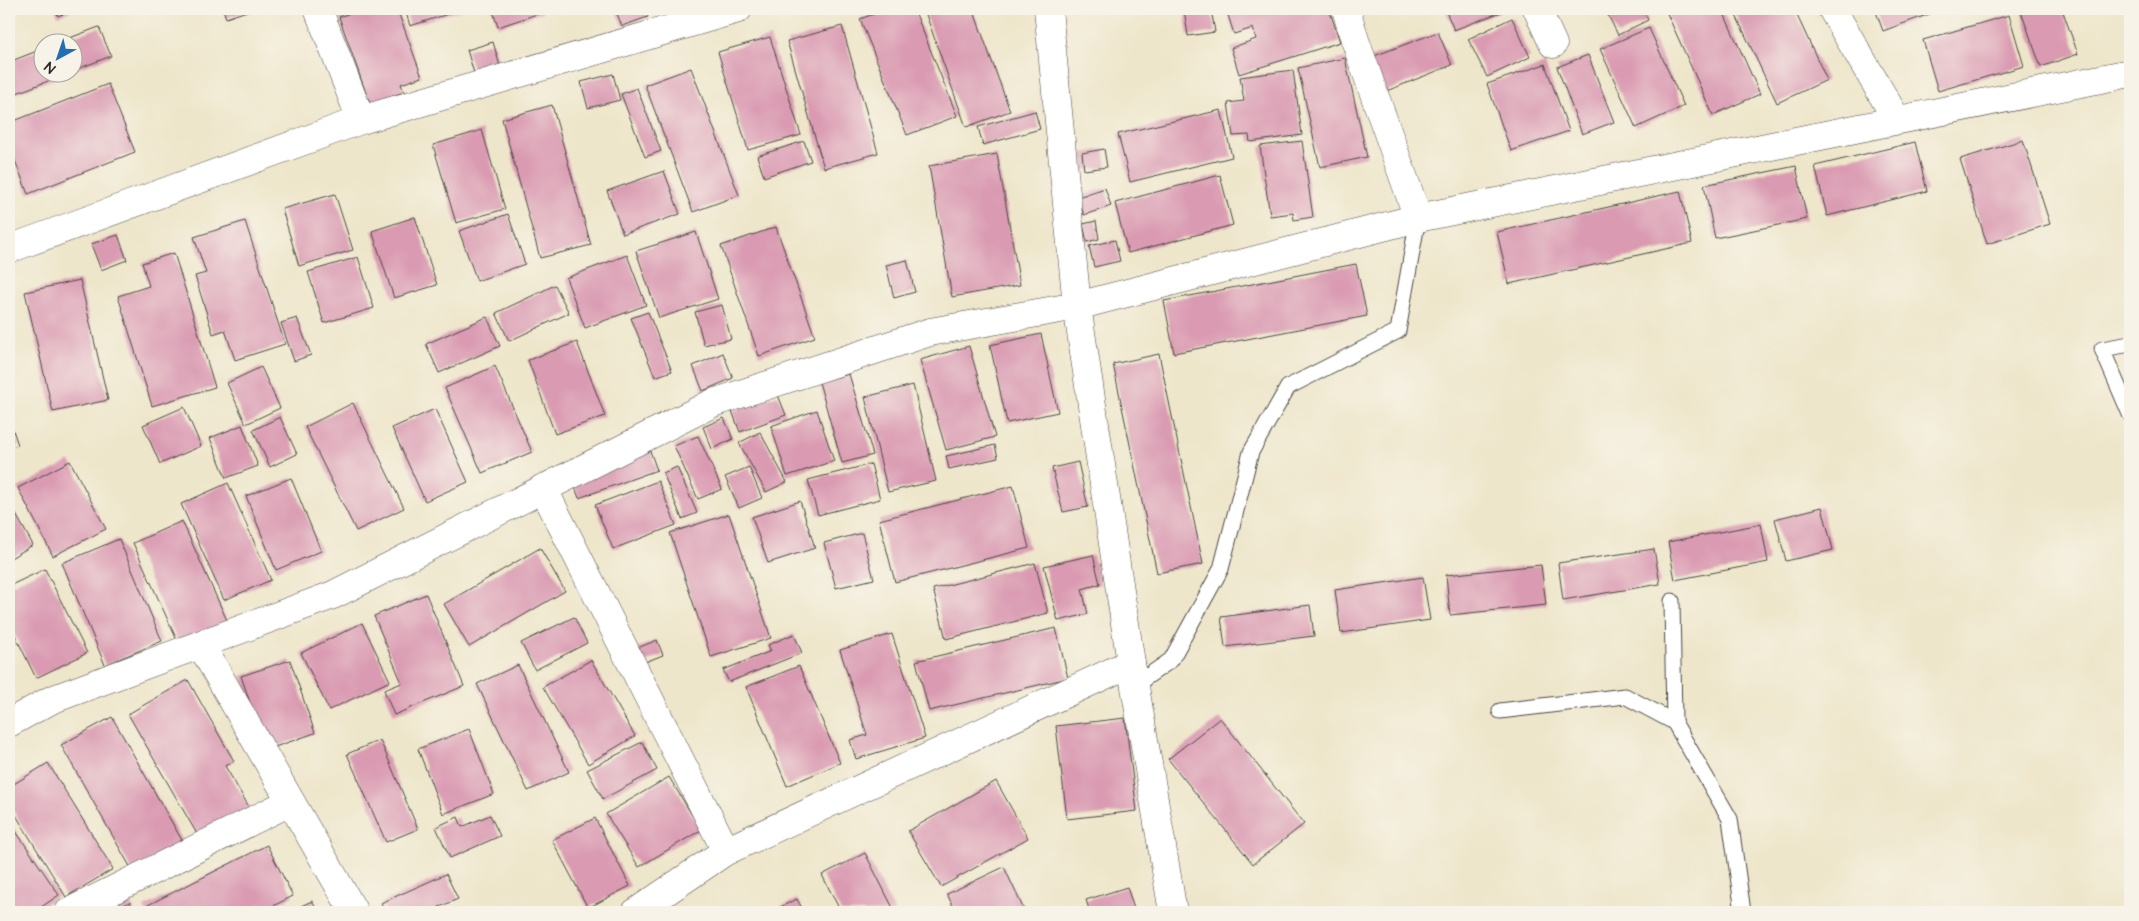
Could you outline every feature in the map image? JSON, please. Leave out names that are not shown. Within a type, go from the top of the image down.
[{"type":"street","points":[[318,9],[361,120]]},
{"type":"street","points":[[9,249],[361,120],[738,9]]},
{"type":"street","points":[[1048,9],[1076,306],[1133,674],[1173,912]]},
{"type":"street","points":[[1346,9],[1355,40],[1418,218]]},
{"type":"street","points":[[1537,9],[1553,44]]},
{"type":"street","points":[[1832,9],[1897,120]]},
{"type":"street","points":[[9,723],[52,700],[333,595],[713,403],[930,332],[1076,306],[1418,218],[2130,73]]},
{"type":"street","points":[[543,488],[726,851]]},
{"type":"street","points":[[201,645],[354,912]]},
{"type":"street","points":[[636,912],[726,851],[1133,674]]},
{"type":"street","points":[[69,912],[290,802]]},
{"type":"lane","points":[[1133,674],[1171,660],[1221,569],[1250,452],[1288,387],[1398,330],[1418,218]]},
{"type":"lane","points":[[2130,344],[2102,349],[2130,414]]},
{"type":"lane","points":[[1672,601],[1674,722],[1730,819],[1743,912]]},
{"type":"lane","points":[[1500,711],[1625,696],[1674,722]]},
{"type":"building","points":[[55,9],[76,9],[58,16]]},
{"type":"building","points":[[223,9],[253,9],[226,18]]},
{"type":"building","points":[[361,9],[397,9],[422,77],[401,84],[404,92],[370,104],[339,17]]},
{"type":"building","points":[[405,9],[464,9],[410,26]]},
{"type":"building","points":[[492,9],[541,9],[543,12],[498,27]]},
{"type":"building","points":[[615,9],[644,9],[648,17],[622,26]]},
{"type":"building","points":[[663,9],[683,9],[665,15]]},
{"type":"building","points":[[887,9],[914,9],[957,116],[907,135],[860,19]]},
{"type":"building","points":[[924,9],[973,9],[1010,111],[966,127]]},
{"type":"building","points":[[1184,9],[1211,9],[1215,32],[1188,36]]},
{"type":"building","points":[[1237,9],[1329,9],[1340,42],[1239,74],[1231,48],[1256,39],[1253,28],[1234,34],[1227,12]]},
{"type":"building","points":[[1445,9],[1509,9],[1454,30]]},
{"type":"building","points":[[1609,9],[1643,9],[1648,20],[1618,35],[1606,11]]},
{"type":"building","points":[[1665,9],[1722,9],[1760,94],[1713,115]]},
{"type":"building","points":[[1733,9],[1794,9],[1827,80],[1777,103]]},
{"type":"building","points":[[1875,9],[1943,9],[1883,31]]},
{"type":"building","points":[[2020,9],[2062,9],[2078,54],[2041,67]]},
{"type":"building","points":[[2009,15],[2024,66],[1938,91],[1923,40]]},
{"type":"building","points":[[1512,18],[1530,57],[1487,77],[1468,39]]},
{"type":"building","points":[[842,26],[878,153],[824,168],[787,41]]},
{"type":"building","points":[[99,27],[111,56],[82,67],[82,33]]},
{"type":"building","points":[[1649,28],[1684,106],[1636,128],[1600,49]]},
{"type":"building","points":[[1438,32],[1452,65],[1379,94],[1366,59]]},
{"type":"building","points":[[770,37],[801,135],[748,150],[718,52]]},
{"type":"building","points":[[493,42],[500,66],[474,73],[467,50]]},
{"type":"building","points":[[32,53],[32,82],[46,82],[9,96],[9,62]]},
{"type":"building","points":[[1588,55],[1614,122],[1582,134],[1557,67]]},
{"type":"building","points":[[1345,58],[1367,157],[1320,167],[1298,68]]},
{"type":"building","points":[[1545,64],[1569,131],[1511,151],[1487,84]]},
{"type":"building","points":[[691,68],[739,195],[693,212],[645,85]]},
{"type":"building","points":[[1293,70],[1302,135],[1250,142],[1249,135],[1233,136],[1228,103],[1244,101],[1240,77]]},
{"type":"building","points":[[613,74],[620,100],[588,108],[581,82]]},
{"type":"building","points":[[108,84],[135,152],[28,194],[9,145],[9,123]]},
{"type":"building","points":[[637,88],[661,151],[645,157],[621,94]]},
{"type":"building","points":[[552,105],[591,245],[540,258],[502,119]]},
{"type":"building","points":[[1221,110],[1232,157],[1130,182],[1118,134]]},
{"type":"building","points":[[1035,111],[1040,129],[983,145],[978,127]]},
{"type":"building","points":[[482,130],[505,209],[456,223],[433,145]]},
{"type":"building","points":[[2023,140],[2050,224],[1987,244],[1960,159]]},
{"type":"building","points":[[804,141],[811,161],[764,177],[757,156]]},
{"type":"building","points":[[1302,141],[1313,217],[1294,220],[1293,213],[1270,216],[1260,146]]},
{"type":"building","points":[[1915,142],[1927,191],[1827,216],[1815,166]]},
{"type":"building","points":[[1104,149],[1107,167],[1084,170],[1082,153]]},
{"type":"building","points":[[997,154],[1020,285],[952,297],[929,166]]},
{"type":"building","points":[[1796,166],[1807,219],[1715,238],[1704,185]]},
{"type":"building","points":[[664,171],[680,214],[623,234],[607,191]]},
{"type":"building","points":[[1220,175],[1233,225],[1128,253],[1115,203]]},
{"type":"building","points":[[1105,188],[1111,206],[1084,215],[1078,197]]},
{"type":"building","points":[[1680,191],[1692,243],[1509,284],[1497,232]]},
{"type":"building","points":[[335,194],[353,250],[299,266],[282,209]]},
{"type":"building","points":[[508,214],[525,264],[477,281],[459,231]]},
{"type":"building","points":[[415,217],[437,285],[394,298],[372,231]]},
{"type":"building","points":[[245,221],[285,344],[235,360],[225,330],[213,334],[195,276],[206,273],[194,237]]},
{"type":"building","points":[[1096,221],[1099,239],[1087,242],[1083,224]]},
{"type":"building","points":[[776,227],[815,337],[759,356],[721,246]]},
{"type":"building","points":[[696,232],[718,299],[659,318],[636,251]]},
{"type":"building","points":[[118,235],[127,260],[101,270],[91,244]]},
{"type":"building","points":[[1115,240],[1120,261],[1094,267],[1089,246]]},
{"type":"building","points":[[174,253],[215,387],[152,406],[118,296],[149,286],[142,263]]},
{"type":"building","points":[[627,255],[646,305],[585,328],[566,278]]},
{"type":"building","points":[[358,257],[374,308],[324,323],[308,272]]},
{"type":"building","points":[[907,260],[915,292],[894,298],[886,265]]},
{"type":"building","points":[[1356,264],[1367,316],[1174,353],[1164,301]]},
{"type":"building","points":[[80,280],[108,400],[53,412],[25,292]]},
{"type":"building","points":[[555,285],[569,313],[509,341],[496,313]]},
{"type":"building","points":[[722,305],[731,339],[704,345],[695,312]]},
{"type":"building","points":[[648,312],[672,371],[655,377],[631,318]]},
{"type":"building","points":[[487,317],[500,346],[439,373],[426,344]]},
{"type":"building","points":[[297,318],[311,355],[294,361],[281,323]]},
{"type":"building","points":[[1041,334],[1058,412],[1007,423],[990,345]]},
{"type":"building","points":[[577,342],[605,416],[555,434],[528,360]]},
{"type":"building","points":[[969,346],[995,437],[946,450],[920,360]]},
{"type":"building","points":[[723,353],[733,378],[703,391],[693,366]]},
{"type":"building","points":[[1159,354],[1203,564],[1157,573],[1113,364]]},
{"type":"building","points":[[495,366],[532,452],[482,473],[445,388]]},
{"type":"building","points":[[261,367],[280,408],[246,424],[227,383]]},
{"type":"building","points":[[849,374],[873,455],[842,463],[819,382]]},
{"type":"building","points":[[913,385],[936,481],[888,492],[865,397]]},
{"type":"building","points":[[778,395],[786,415],[740,432],[732,411]]},
{"type":"building","points":[[353,403],[404,508],[356,531],[305,427]]},
{"type":"building","points":[[184,407],[201,446],[160,464],[143,425]]},
{"type":"building","points":[[435,409],[468,482],[425,501],[392,428]]},
{"type":"building","points":[[817,410],[834,461],[787,476],[771,426]]},
{"type":"building","points":[[280,417],[297,454],[270,467],[253,430]]},
{"type":"building","points":[[9,418],[18,445],[9,448]]},
{"type":"building","points":[[724,418],[733,439],[712,449],[703,427]]},
{"type":"building","points":[[242,425],[258,466],[226,478],[210,438]]},
{"type":"building","points":[[760,432],[787,482],[766,492],[739,443]]},
{"type":"building","points":[[698,436],[722,489],[698,499],[674,446]]},
{"type":"building","points":[[995,445],[998,458],[949,469],[946,456]]},
{"type":"building","points":[[650,451],[657,470],[579,498],[572,479]]},
{"type":"building","points":[[70,461],[106,529],[53,556],[18,488]]},
{"type":"building","points":[[1078,462],[1088,507],[1063,512],[1052,468]]},
{"type":"building","points":[[871,464],[880,499],[818,515],[808,480]]},
{"type":"building","points":[[677,467],[697,513],[682,519],[663,473]]},
{"type":"building","points":[[749,467],[762,498],[739,508],[725,477]]},
{"type":"building","points":[[291,478],[321,551],[276,570],[246,496]]},
{"type":"building","points":[[658,481],[676,525],[613,549],[595,505]]},
{"type":"building","points":[[228,483],[271,580],[224,600],[181,504]]},
{"type":"building","points":[[1013,486],[1029,548],[895,582],[879,520]]},
{"type":"building","points":[[800,501],[815,548],[768,563],[752,517]]},
{"type":"building","points":[[9,502],[33,545],[9,559]]},
{"type":"building","points":[[1822,507],[1833,550],[1786,561],[1775,519]]},
{"type":"building","points":[[729,514],[771,638],[711,657],[670,533]]},
{"type":"building","points":[[182,521],[230,627],[181,649],[133,543]]},
{"type":"building","points":[[1761,524],[1768,562],[1675,580],[1668,542]]},
{"type":"building","points":[[862,533],[874,579],[836,588],[824,543]]},
{"type":"building","points":[[119,539],[162,641],[105,665],[62,563]]},
{"type":"building","points":[[540,548],[565,591],[469,647],[444,604]]},
{"type":"building","points":[[1654,549],[1660,584],[1563,600],[1558,563]]},
{"type":"building","points":[[1093,555],[1100,584],[1082,589],[1088,614],[1058,621],[1044,566]]},
{"type":"building","points":[[1035,563],[1048,613],[946,639],[933,589]]},
{"type":"building","points":[[1541,565],[1546,605],[1450,615],[1446,575]]},
{"type":"building","points":[[45,569],[87,653],[36,678],[9,623],[9,586]]},
{"type":"building","points":[[1423,577],[1430,620],[1341,633],[1335,590]]},
{"type":"building","points":[[426,594],[464,686],[394,715],[384,690],[402,683],[374,616]]},
{"type":"building","points":[[1310,605],[1314,636],[1225,647],[1221,617]]},
{"type":"building","points":[[574,617],[587,643],[535,670],[521,643]]},
{"type":"building","points":[[362,623],[390,681],[329,710],[301,653]]},
{"type":"building","points":[[1056,628],[1068,678],[929,711],[916,661]]},
{"type":"building","points":[[794,634],[802,653],[729,682],[723,670],[771,651],[768,645]]},
{"type":"building","points":[[892,634],[925,738],[856,759],[850,740],[867,735],[840,650]]},
{"type":"building","points":[[657,640],[663,655],[640,664],[635,649]]},
{"type":"building","points":[[290,660],[315,733],[266,750],[241,676]]},
{"type":"building","points":[[591,660],[635,736],[588,764],[543,687]]},
{"type":"building","points":[[518,665],[569,772],[528,791],[477,684]]},
{"type":"building","points":[[799,666],[840,763],[787,786],[746,687]]},
{"type":"building","points":[[188,680],[234,761],[225,766],[252,812],[201,841],[128,714]]},
{"type":"building","points":[[112,717],[183,842],[132,870],[61,745]]},
{"type":"building","points":[[1125,718],[1137,811],[1067,819],[1056,726]]},
{"type":"building","points":[[1220,718],[1304,824],[1253,864],[1168,759]]},
{"type":"building","points":[[469,729],[494,794],[443,814],[418,749]]},
{"type":"building","points":[[380,740],[418,829],[386,842],[347,754]]},
{"type":"building","points":[[642,742],[657,770],[603,799],[587,770]]},
{"type":"building","points":[[48,763],[113,869],[66,897],[9,804],[9,787]]},
{"type":"building","points":[[669,777],[701,830],[639,867],[606,814]]},
{"type":"building","points":[[996,781],[1028,838],[941,887],[908,831]]},
{"type":"building","points":[[490,815],[500,836],[450,858],[436,827],[458,817],[462,827]]},
{"type":"building","points":[[595,818],[630,886],[588,908],[552,840]]},
{"type":"building","points":[[9,821],[59,895],[34,912],[9,912]]},
{"type":"building","points":[[267,845],[293,896],[261,912],[146,912],[144,907]]},
{"type":"building","points":[[865,853],[895,912],[841,912],[822,875]]},
{"type":"building","points":[[1004,867],[1025,912],[956,912],[947,894]]},
{"type":"building","points":[[446,874],[458,899],[439,907],[441,912],[386,912],[381,903]]},
{"type":"building","points":[[1127,887],[1135,912],[1090,912],[1086,900]]},
{"type":"building","points":[[797,899],[804,912],[770,912]]},
{"type":"building","points":[[312,901],[318,912],[288,912]]},
{"type":"building","points":[[130,902],[135,912],[108,912]]}]
